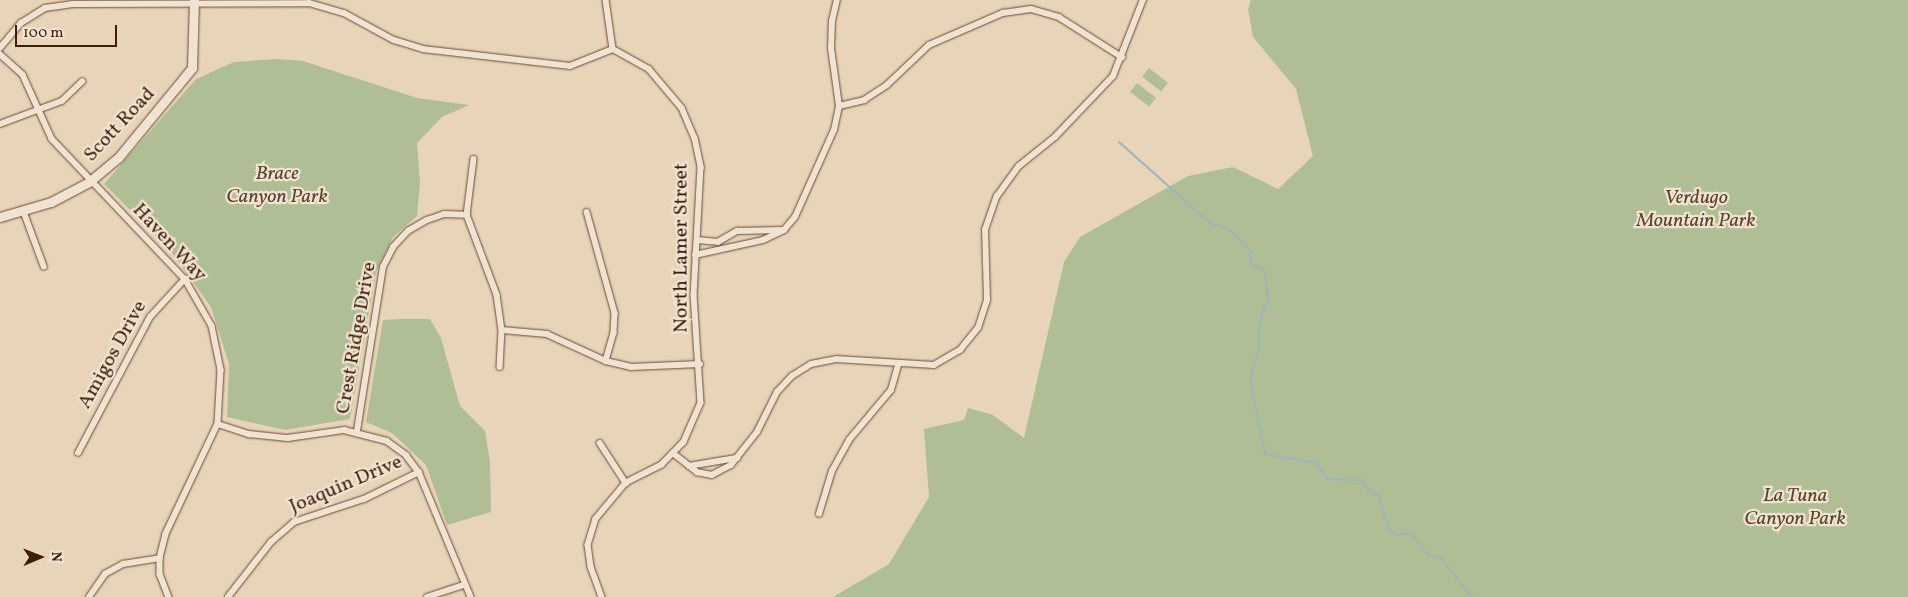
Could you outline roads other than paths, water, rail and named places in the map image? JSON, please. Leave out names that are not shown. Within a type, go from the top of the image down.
[{"type":"street","points":[[0,48],[21,23],[45,8],[73,4],[309,3],[344,13],[394,40],[423,49],[570,66],[613,50],[606,0]]},
{"type":"street","points":[[695,255],[763,240],[784,230],[796,217],[818,171],[839,106],[831,48],[832,21],[838,0]]},
{"type":"street","points":[[673,453],[697,472],[712,475],[737,458],[757,432],[777,392],[792,376],[811,364],[836,359],[898,366],[934,365],[960,350],[978,328],[987,300],[985,230],[997,196],[1019,166],[1090,102],[1114,76],[1143,0]]},
{"type":"street","name":"Scott Road","points":[[0,217],[24,212],[89,182],[118,158],[192,68],[194,2]]},
{"type":"street","points":[[839,106],[864,100],[887,85],[929,45],[1003,13],[1031,9],[1059,17],[1122,57]]},
{"type":"street","name":"North Lamer Street","points":[[602,597],[591,567],[588,545],[596,519],[626,483],[662,465],[673,453],[695,422],[701,403],[695,255],[702,180],[690,124],[660,79],[613,50]]},
{"type":"street","name":"Haven Way","points":[[0,54],[23,75],[52,139],[89,182],[185,280],[201,303],[218,347],[222,396],[218,424],[166,534],[160,558],[160,574],[169,597]]},
{"type":"street","points":[[0,124],[40,112],[62,101],[82,82]]},
{"type":"street","points":[[474,159],[467,215],[497,295],[502,330],[500,367]]},
{"type":"street","points":[[24,212],[44,266]]},
{"type":"street","points":[[587,212],[615,313],[614,333],[606,361]]},
{"type":"street","name":"Crest Ridge Drive","points":[[357,431],[383,267],[393,247],[408,231],[427,220],[444,214],[467,215]]},
{"type":"street","points":[[697,240],[718,242],[737,230],[784,230]]},
{"type":"street","name":"Amigos Drive","points":[[78,453],[150,317],[185,280]]},
{"type":"street","points":[[502,330],[547,334],[606,361],[654,368],[700,364]]},
{"type":"street","points":[[819,514],[832,471],[849,440],[891,390],[898,366]]},
{"type":"street","points":[[218,424],[249,434],[288,438],[357,431],[387,441],[406,455],[419,472],[471,597]]},
{"type":"street","points":[[600,443],[626,483]]},
{"type":"street","points":[[689,466],[737,458]]},
{"type":"street","name":"Joaquin Drive","points":[[228,597],[271,542],[294,522],[364,499],[419,472]]},
{"type":"street","points":[[90,597],[105,574],[123,564],[160,558]]},
{"type":"street","points":[[427,597],[465,585]]},
{"type":"waterway","points":[[1119,142],[1211,224],[1229,229],[1251,251],[1252,264],[1265,271],[1268,299],[1259,323],[1259,348],[1250,380],[1265,454],[1316,463],[1328,479],[1363,480],[1369,491],[1379,496],[1388,529],[1396,534],[1412,534],[1428,555],[1441,558],[1472,597]]},
{"type":"park label","name":"Brace Canyon Park","points":[[277,186]]},
{"type":"park label","name":"Verdugo Mountain Park","points":[[1696,210]]},
{"type":"park label","name":"La Tuna Canyon Park","points":[[1795,508]]}]
